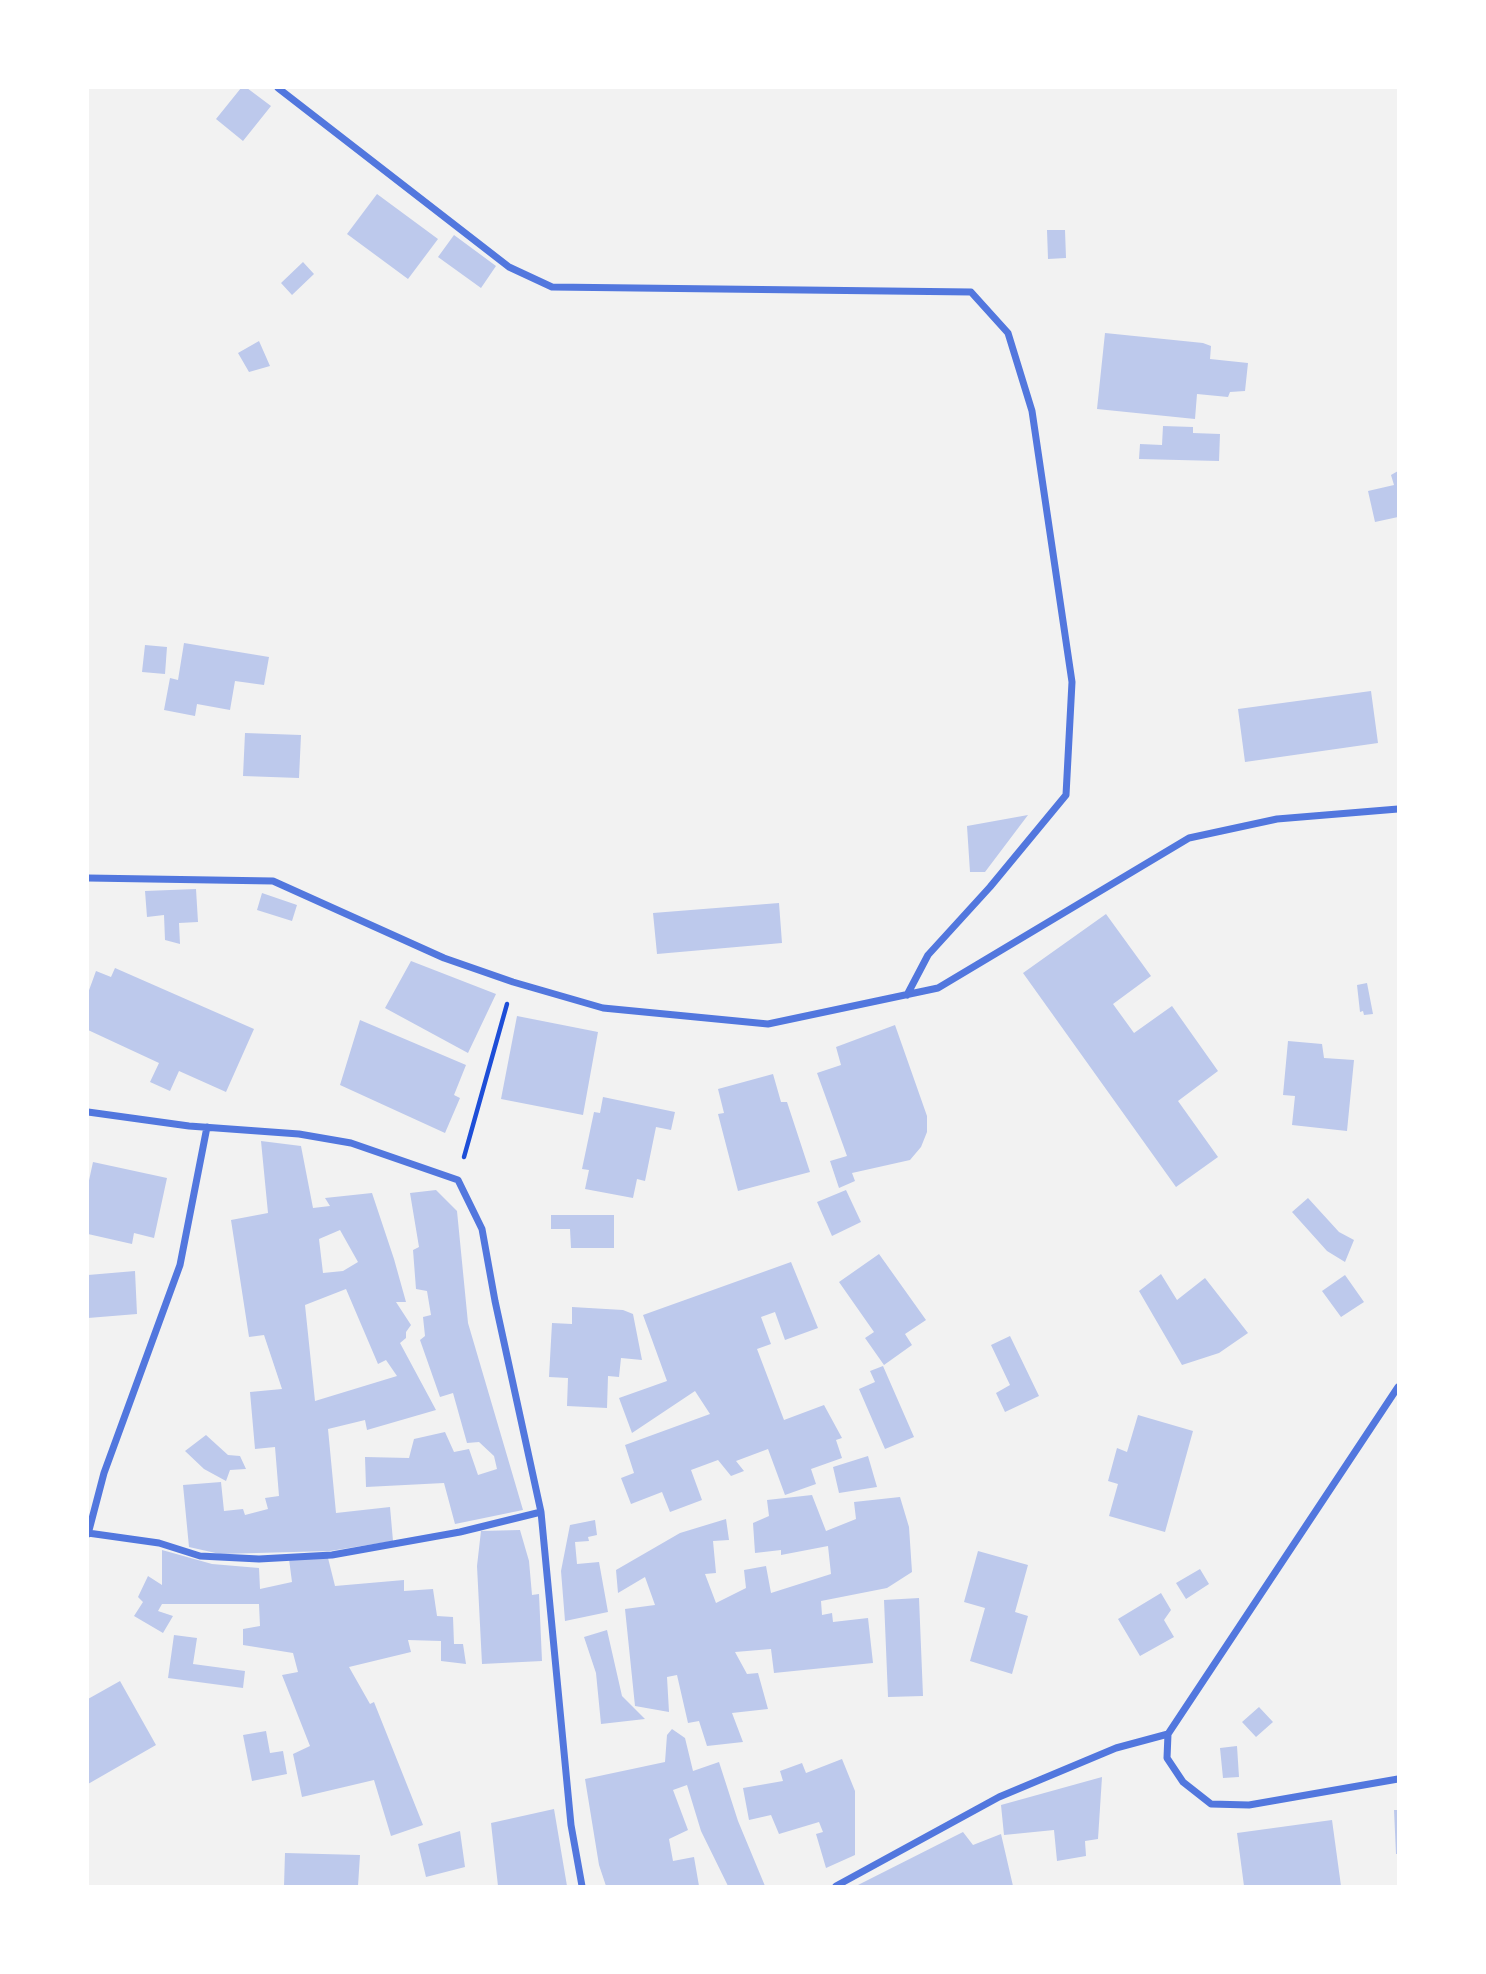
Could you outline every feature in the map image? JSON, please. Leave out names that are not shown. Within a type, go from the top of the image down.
[{"type":"street","points":[[278,88],[509,267],[552,287],[971,292],[1008,333],[1032,411],[1072,682],[1066,794],[990,887],[928,955],[907,995]]},
{"type":"street","points":[[88,878],[273,881],[444,957],[513,982],[603,1008],[768,1024],[938,988],[1189,838],[1277,819],[1398,809]]},
{"type":"street","points":[[88,1112],[207,1127],[299,1134],[351,1143],[458,1180],[482,1229],[541,1512],[571,1825],[582,1886]]},
{"type":"street","points":[[207,1127],[180,1265],[104,1473],[88,1534],[159,1543],[200,1556],[259,1559],[345,1552],[460,1532],[541,1512]]},
{"type":"street","points":[[1398,1387],[1168,1734],[1167,1758],[1183,1782],[1211,1804],[1249,1805],[1398,1779]]},
{"type":"street","points":[[836,1886],[999,1797],[1116,1748],[1168,1734]]},
{"type":"path","points":[[458,1180],[513,982]]},
{"type":"building","points":[[241,88],[247,88],[271,106],[243,141],[216,119]]},
{"type":"building","points":[[377,194],[438,239],[408,279],[347,234]]},
{"type":"building","points":[[1047,230],[1065,230],[1066,258],[1048,259]]},
{"type":"building","points":[[454,235],[496,266],[481,288],[438,257]]},
{"type":"building","points":[[303,262],[314,274],[292,295],[281,283]]},
{"type":"building","points":[[1105,333],[1211,346],[1210,359],[1248,363],[1245,391],[1230,392],[1228,397],[1197,394],[1195,419],[1097,409]]},
{"type":"building","points":[[259,341],[270,366],[249,372],[238,353]]},
{"type":"building","points":[[1163,426],[1193,427],[1193,433],[1220,434],[1219,461],[1139,459],[1140,444],[1162,445]]},
{"type":"building","points":[[1398,471],[1398,517],[1375,522],[1368,491],[1394,485],[1391,475]]},
{"type":"building","points":[[184,643],[269,657],[264,685],[235,681],[230,710],[197,704],[195,716],[164,710],[170,678],[178,680]]},
{"type":"building","points":[[145,645],[167,647],[165,674],[142,672]]},
{"type":"building","points":[[1371,691],[1378,743],[1245,762],[1238,709]]},
{"type":"building","points":[[245,733],[301,735],[299,778],[243,776]]},
{"type":"building","points":[[1028,815],[985,872],[970,872],[967,826]]},
{"type":"building","points":[[196,889],[198,922],[179,923],[180,944],[165,940],[164,915],[147,917],[145,891]]},
{"type":"building","points":[[262,893],[297,905],[292,921],[257,910]]},
{"type":"building","points":[[779,903],[782,943],[657,954],[653,913]]},
{"type":"building","points":[[1106,914],[1151,976],[1113,1004],[1134,1033],[1172,1006],[1218,1071],[1178,1101],[1218,1157],[1176,1187],[1023,973]]},
{"type":"building","points":[[411,961],[496,994],[468,1053],[385,1008]]},
{"type":"building","points":[[115,968],[254,1029],[226,1092],[179,1071],[170,1091],[150,1082],[159,1063],[88,1030],[88,993],[96,971],[111,977]]},
{"type":"building","points":[[1367,983],[1373,1014],[1364,1015],[1363,1011],[1360,1012],[1357,985]]},
{"type":"building","points":[[517,1016],[598,1032],[583,1115],[501,1099]]},
{"type":"building","points":[[360,1020],[466,1065],[454,1095],[460,1098],[445,1133],[340,1085]]},
{"type":"building","points":[[895,1025],[927,1116],[927,1132],[921,1147],[910,1160],[852,1173],[855,1181],[839,1188],[830,1161],[847,1156],[817,1073],[841,1065],[836,1047]]},
{"type":"building","points":[[1288,1041],[1322,1044],[1324,1058],[1354,1060],[1347,1131],[1292,1125],[1295,1096],[1283,1095]]},
{"type":"building","points":[[773,1074],[781,1102],[787,1102],[810,1172],[738,1191],[718,1114],[724,1113],[718,1089]]},
{"type":"building","points":[[603,1097],[675,1112],[671,1130],[656,1127],[645,1181],[637,1179],[633,1198],[585,1189],[589,1170],[582,1169],[594,1112],[600,1113]]},
{"type":"building","points":[[261,1141],[301,1146],[313,1208],[330,1206],[325,1198],[372,1193],[406,1302],[396,1302],[411,1325],[406,1332],[406,1338],[400,1343],[436,1410],[367,1430],[365,1420],[328,1429],[336,1513],[390,1507],[393,1541],[330,1551],[220,1554],[189,1547],[183,1485],[221,1482],[224,1511],[243,1509],[245,1515],[268,1509],[265,1498],[279,1496],[275,1447],[255,1449],[250,1392],[282,1389],[264,1335],[249,1337],[231,1220],[268,1213]],"holes":[[[340,1230],[358,1262],[343,1271],[323,1273],[319,1239]],[[346,1289],[378,1364],[386,1360],[397,1376],[315,1401],[305,1305]]]},
{"type":"building","points":[[93,1162],[167,1178],[154,1238],[134,1233],[132,1244],[88,1234],[88,1185]]},
{"type":"building","points":[[436,1190],[457,1211],[468,1323],[523,1510],[455,1524],[444,1483],[366,1487],[365,1457],[409,1458],[414,1439],[445,1432],[454,1452],[469,1449],[478,1475],[497,1469],[494,1456],[479,1442],[467,1443],[453,1393],[440,1397],[420,1340],[425,1336],[423,1317],[431,1315],[427,1291],[416,1289],[413,1250],[419,1247],[410,1193]]},
{"type":"building","points":[[846,1190],[861,1222],[832,1236],[817,1202]]},
{"type":"building","points":[[1308,1198],[1339,1232],[1354,1240],[1345,1262],[1327,1251],[1292,1212]]},
{"type":"building","points":[[551,1215],[614,1215],[614,1248],[571,1248],[570,1229],[551,1229]]},
{"type":"building","points":[[879,1254],[926,1320],[905,1334],[912,1345],[884,1365],[865,1338],[874,1332],[839,1282]]},
{"type":"building","points":[[791,1262],[818,1328],[785,1340],[775,1312],[761,1317],[771,1344],[757,1349],[784,1420],[824,1405],[842,1438],[836,1440],[842,1458],[811,1469],[816,1484],[785,1495],[768,1449],[736,1461],[744,1471],[731,1476],[718,1460],[691,1470],[702,1500],[670,1512],[662,1492],[631,1504],[621,1478],[634,1473],[625,1445],[710,1414],[695,1391],[632,1433],[619,1398],[667,1381],[643,1315]]},
{"type":"building","points":[[135,1271],[137,1314],[88,1318],[88,1275]]},
{"type":"building","points":[[1161,1274],[1177,1300],[1205,1278],[1248,1333],[1219,1353],[1182,1365],[1139,1291]]},
{"type":"building","points":[[1345,1275],[1364,1302],[1341,1317],[1322,1291]]},
{"type":"building","points":[[572,1307],[623,1310],[633,1314],[642,1360],[621,1358],[619,1377],[608,1376],[607,1408],[567,1406],[568,1378],[549,1377],[552,1323],[572,1324]]},
{"type":"building","points":[[1010,1336],[1039,1396],[1005,1412],[996,1393],[1010,1385],[991,1345]]},
{"type":"building","points":[[883,1366],[914,1437],[885,1449],[859,1389],[875,1382],[870,1371]]},
{"type":"building","points":[[1138,1415],[1193,1431],[1165,1532],[1109,1516],[1118,1484],[1108,1481],[1117,1448],[1127,1452]]},
{"type":"building","points":[[206,1435],[228,1455],[240,1456],[246,1469],[230,1470],[226,1481],[204,1469],[185,1451]]},
{"type":"building","points":[[868,1456],[877,1487],[839,1493],[833,1467]]},
{"type":"building","points":[[812,1495],[826,1531],[856,1519],[854,1502],[900,1497],[909,1527],[912,1572],[887,1588],[821,1601],[822,1615],[832,1613],[833,1622],[868,1618],[873,1663],[774,1673],[771,1649],[735,1652],[747,1674],[758,1673],[768,1709],[732,1713],[743,1742],[707,1746],[699,1721],[688,1723],[677,1675],[667,1677],[669,1712],[635,1706],[625,1609],[655,1605],[645,1577],[618,1593],[616,1570],[680,1533],[726,1519],[729,1540],[713,1541],[716,1573],[705,1574],[716,1603],[746,1588],[744,1570],[766,1566],[771,1593],[831,1574],[828,1546],[781,1555],[781,1550],[755,1553],[753,1523],[769,1516],[767,1500]]},
{"type":"building","points":[[595,1520],[597,1535],[588,1537],[589,1541],[575,1542],[577,1564],[599,1562],[608,1612],[565,1621],[561,1571],[570,1525]]},
{"type":"building","points":[[520,1530],[529,1561],[532,1595],[539,1594],[542,1661],[482,1664],[477,1566],[481,1531]]},
{"type":"building","points":[[162,1550],[212,1564],[259,1568],[260,1589],[292,1582],[289,1559],[328,1558],[335,1586],[404,1580],[404,1591],[433,1589],[437,1616],[453,1617],[454,1644],[463,1644],[466,1664],[441,1661],[441,1641],[408,1640],[411,1652],[349,1667],[370,1704],[374,1702],[423,1825],[391,1836],[374,1780],[302,1797],[293,1754],[310,1746],[282,1675],[298,1672],[293,1653],[243,1645],[243,1629],[260,1626],[259,1604],[162,1604],[158,1611],[173,1616],[163,1633],[134,1616],[143,1602],[138,1597],[148,1576],[162,1585]]},
{"type":"building","points":[[978,1551],[1028,1565],[1015,1612],[1028,1616],[1012,1674],[970,1661],[985,1608],[964,1602]]},
{"type":"building","points":[[1200,1569],[1209,1584],[1186,1599],[1176,1583]]},
{"type":"building","points":[[1161,1593],[1171,1610],[1164,1620],[1174,1637],[1140,1656],[1118,1619]]},
{"type":"building","points":[[919,1598],[923,1696],[888,1697],[884,1600]]},
{"type":"building","points":[[607,1630],[622,1696],[645,1719],[601,1724],[596,1673],[584,1637]]},
{"type":"building","points":[[174,1635],[197,1638],[193,1664],[245,1671],[243,1688],[168,1678]]},
{"type":"building","points":[[120,1681],[156,1745],[88,1784],[88,1699]]},
{"type":"building","points":[[1259,1707],[1273,1722],[1256,1737],[1242,1722]]},
{"type":"building","points":[[672,1729],[685,1738],[693,1771],[719,1762],[738,1821],[765,1886],[728,1886],[701,1831],[687,1785],[673,1790],[688,1830],[669,1839],[673,1861],[694,1857],[699,1886],[606,1886],[599,1865],[585,1779],[665,1762],[667,1735]]},
{"type":"building","points":[[266,1731],[270,1753],[283,1751],[287,1774],[252,1781],[243,1735]]},
{"type":"building","points":[[1237,1746],[1239,1777],[1223,1778],[1220,1748]]},
{"type":"building","points":[[842,1759],[855,1791],[855,1855],[826,1868],[816,1834],[823,1832],[819,1822],[779,1834],[771,1815],[749,1820],[743,1788],[783,1781],[780,1771],[802,1763],[806,1773]]},
{"type":"building","points":[[1102,1777],[1098,1839],[1085,1841],[1086,1856],[1057,1861],[1054,1830],[1004,1835],[1001,1805]]},
{"type":"building","points":[[554,1809],[567,1886],[498,1886],[491,1823]]},
{"type":"building","points":[[1394,1810],[1398,1810],[1398,1854],[1396,1854]]},
{"type":"building","points":[[1332,1820],[1341,1886],[1244,1886],[1237,1833]]},
{"type":"building","points":[[460,1831],[465,1867],[426,1877],[418,1844]]},
{"type":"building","points":[[963,1832],[973,1845],[1001,1834],[1013,1886],[856,1886]]},
{"type":"building","points":[[285,1853],[360,1855],[358,1886],[284,1886]]}]
